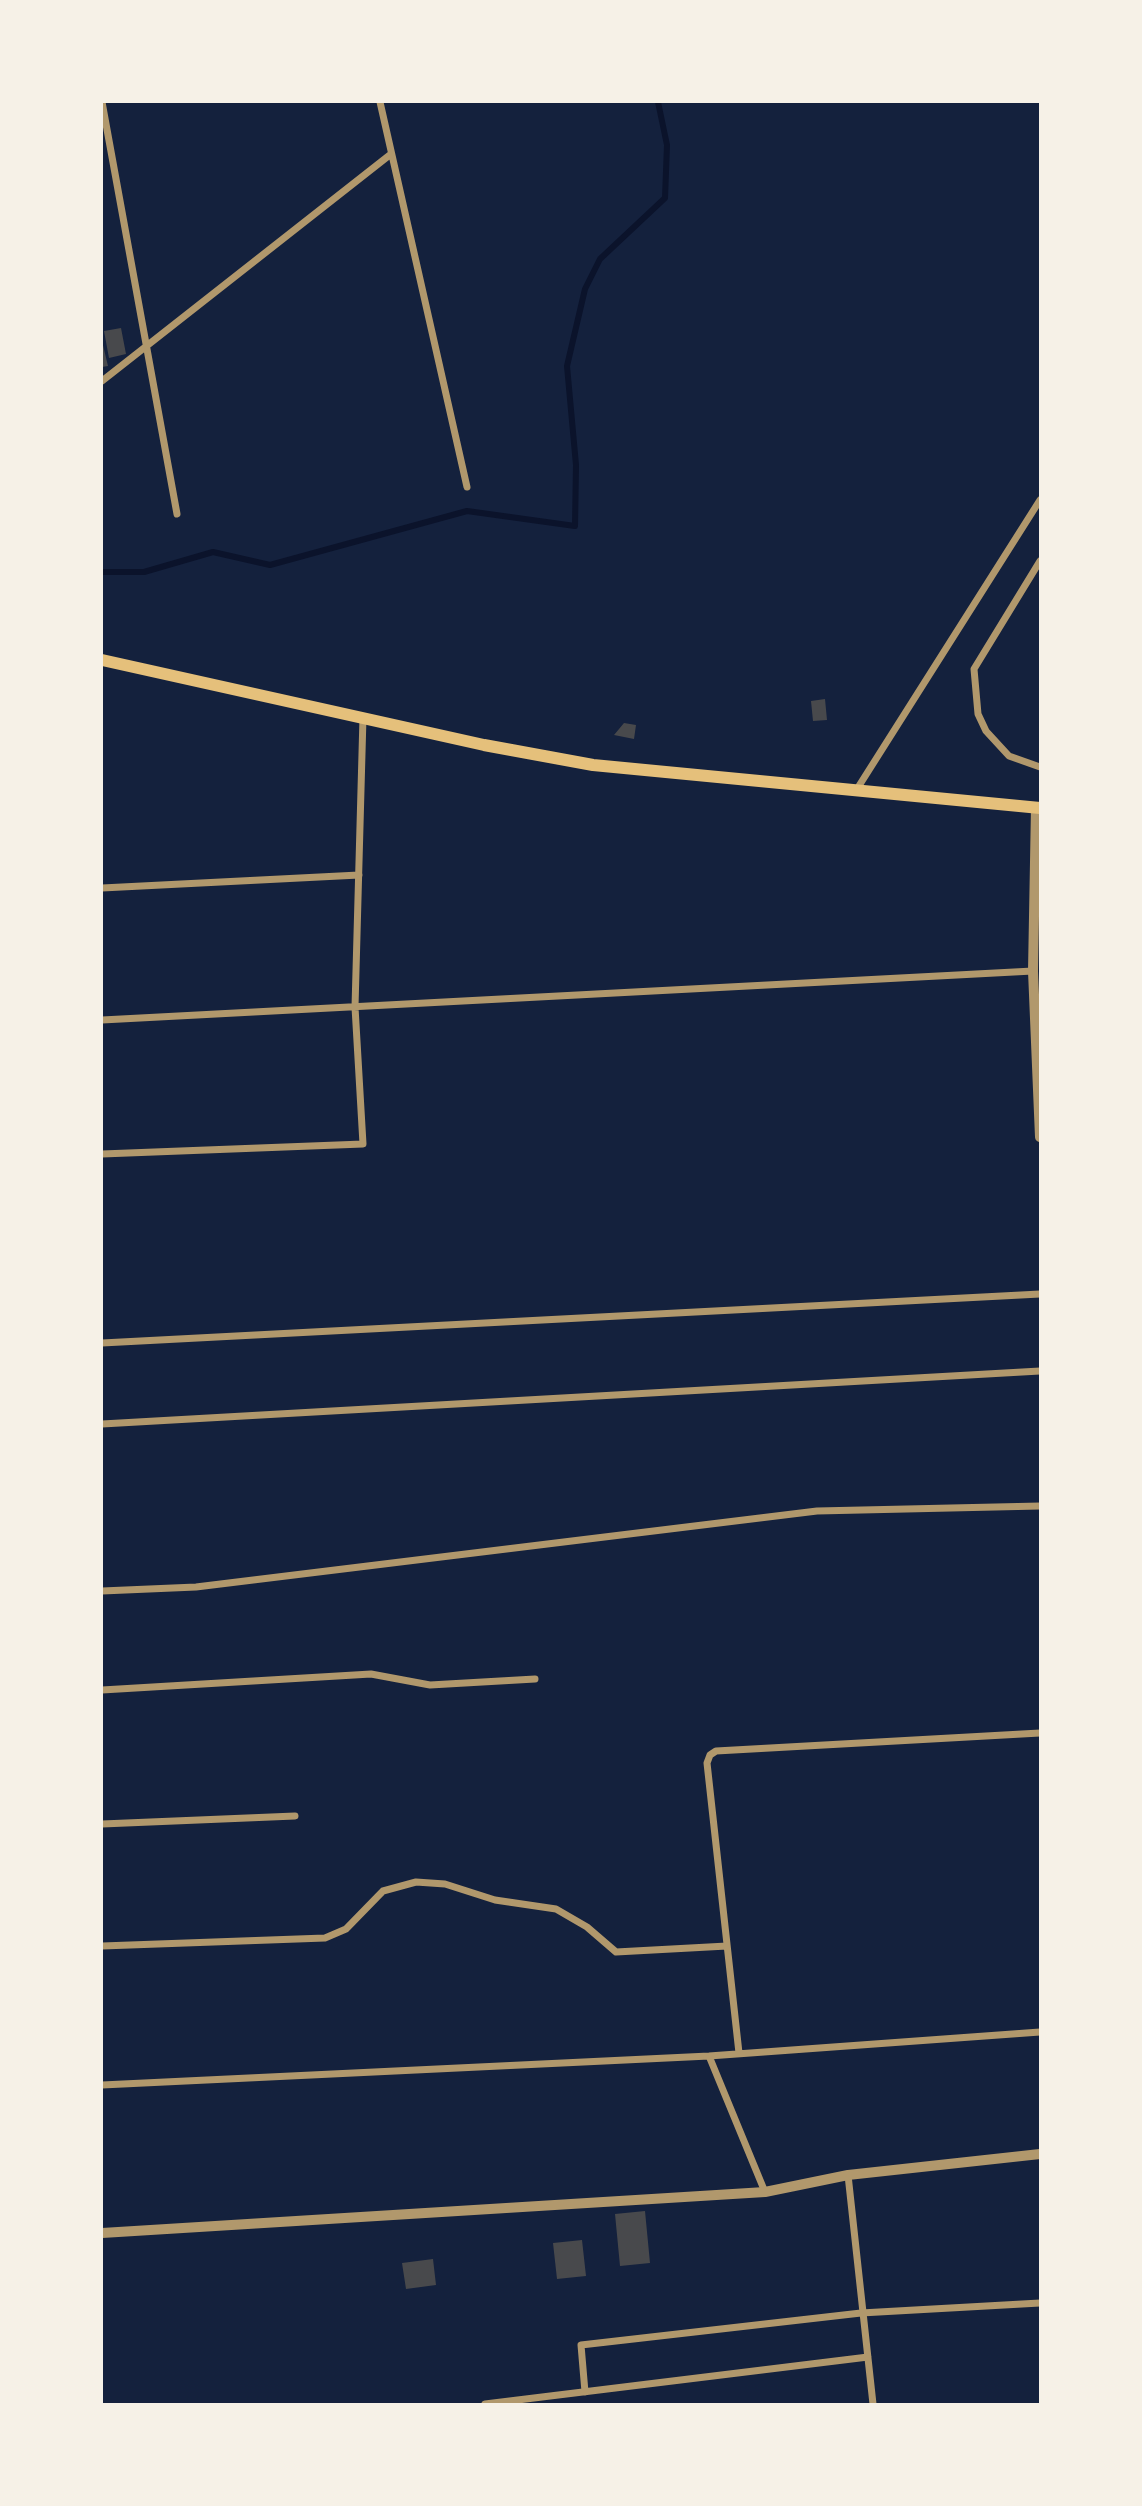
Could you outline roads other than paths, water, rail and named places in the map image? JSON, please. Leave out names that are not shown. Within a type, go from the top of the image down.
[{"type":"main road","points":[[102,660],[593,765],[1038,807]]},
{"type":"street","points":[[102,102],[177,514]]},
{"type":"street","points":[[380,102],[467,487]]},
{"type":"street","points":[[102,381],[391,154]]},
{"type":"street","points":[[857,789],[1041,500]]},
{"type":"street","points":[[1041,561],[974,670],[978,714],[986,731],[1009,756],[1041,767]]},
{"type":"street","points":[[102,1154],[363,1144],[355,1007],[363,717]]},
{"type":"street","points":[[1038,807],[1033,971],[1037,987],[1041,1138]]},
{"type":"street","points":[[102,888],[359,875]]},
{"type":"street","points":[[102,1020],[1033,971]]},
{"type":"street","points":[[102,1343],[1041,1294]]},
{"type":"street","points":[[102,1424],[1041,1371]]},
{"type":"street","points":[[102,1591],[196,1587],[817,1511],[1041,1506]]},
{"type":"street","points":[[102,1690],[371,1674],[430,1685],[535,1679]]},
{"type":"street","points":[[739,2053],[706,1763],[713,1753],[1041,1733]]},
{"type":"street","points":[[102,1824],[295,1816]]},
{"type":"street","points":[[102,1947],[325,1938],[346,1929],[383,1891],[416,1882],[445,1884],[495,1900],[555,1909],[587,1927],[616,1952],[727,1946]]},
{"type":"street","points":[[102,2085],[709,2056],[1041,2032]]},
{"type":"street","points":[[709,2056],[765,2192]]},
{"type":"street","points":[[102,2233],[765,2192],[848,2175],[1041,2154]]},
{"type":"street","points":[[848,2175],[873,2404]]},
{"type":"street","points":[[585,2392],[581,2345],[862,2313],[1041,2302]]},
{"type":"street","points":[[485,2404],[868,2357]]},
{"type":"waterway","points":[[102,572],[144,572],[213,552],[270,565],[467,511],[575,526],[576,465],[567,366],[585,289],[600,259],[665,198],[667,145],[658,102]]}]
